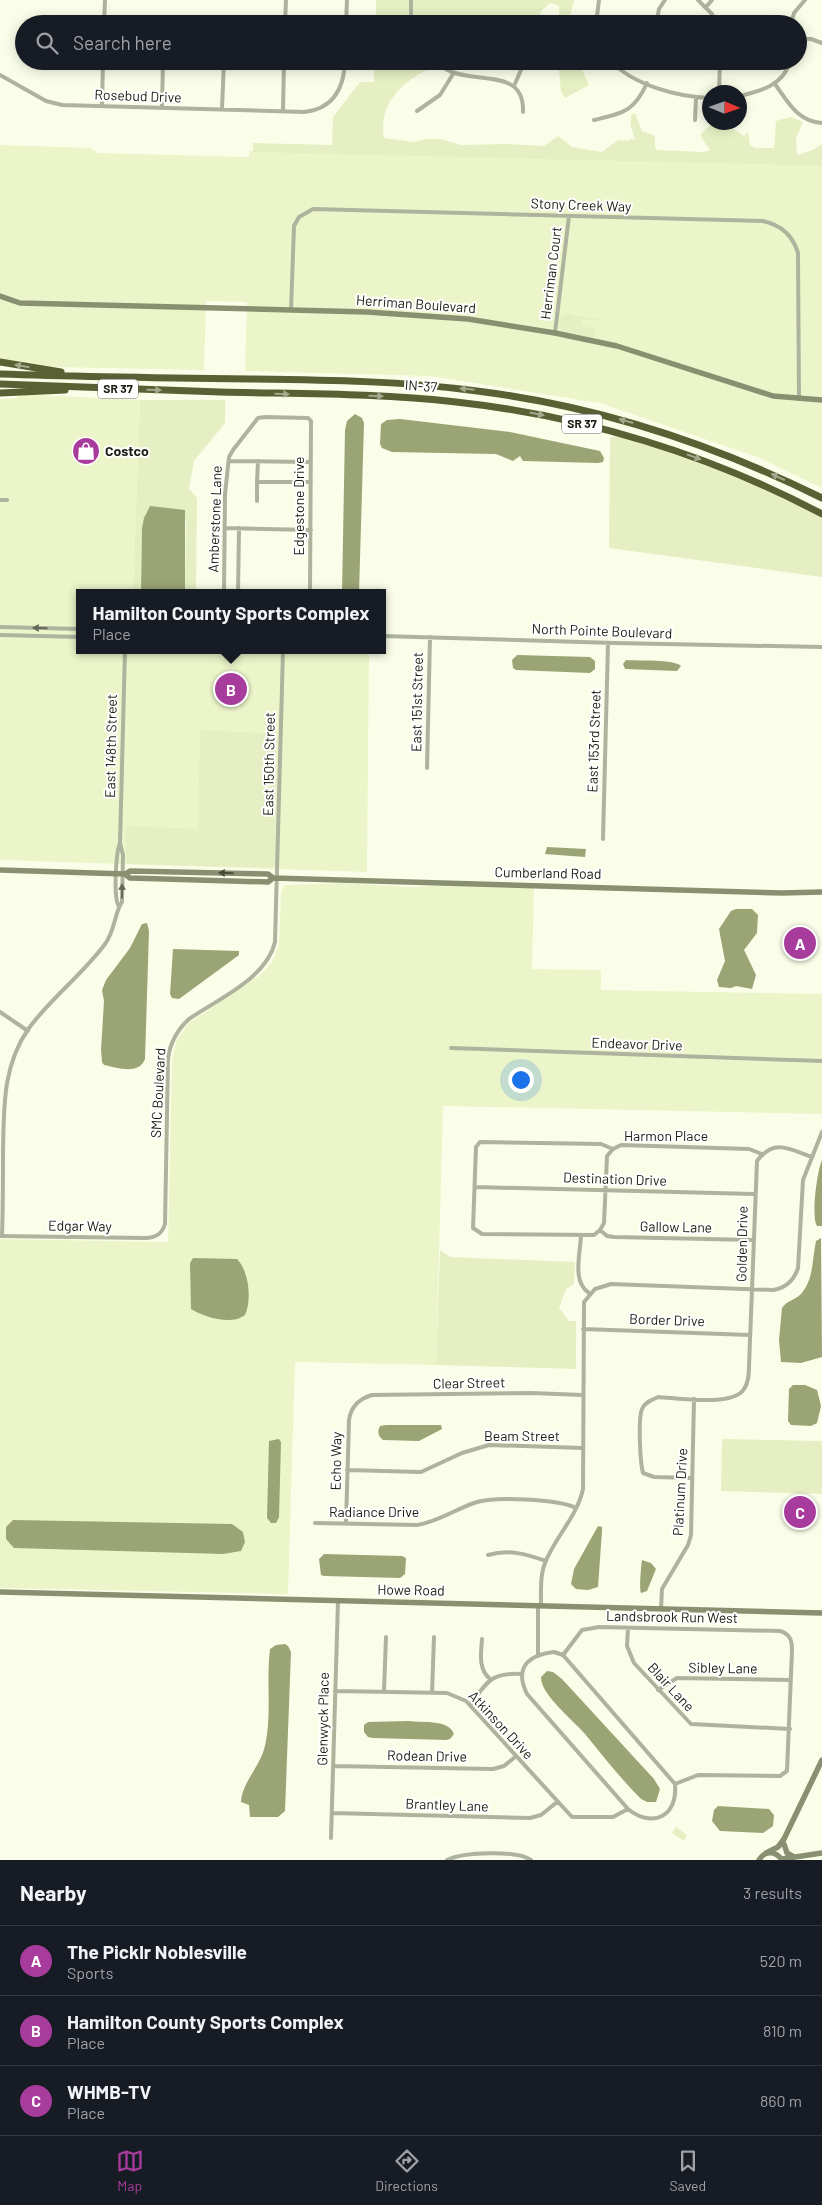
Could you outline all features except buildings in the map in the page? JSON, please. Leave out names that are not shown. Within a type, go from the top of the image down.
[{"type":"highway","points":[[0,362],[79,375]]},
{"type":"highway","name":"IN-37","points":[[0,374],[391,383],[514,396],[578,409],[669,434],[744,462],[822,498]]},
{"type":"highway","name":"IN-37","points":[[0,384],[410,398],[509,409],[594,427],[672,450],[742,476],[822,514]]},
{"type":"highway","points":[[0,393],[107,389]]},
{"type":"street","points":[[104,15],[105,0]]},
{"type":"street","points":[[285,15],[286,0]]},
{"type":"street","points":[[346,15],[347,0]]},
{"type":"street","points":[[411,0],[411,15]]},
{"type":"street","points":[[597,15],[598,0]]},
{"type":"street","points":[[657,15],[658,8],[665,0]]},
{"type":"street","points":[[698,0],[712,15]]},
{"type":"street","points":[[706,7],[712,0]]},
{"type":"street","points":[[793,15],[805,0]]},
{"type":"street","points":[[807,38],[822,43]]},
{"type":"street","points":[[102,106],[103,70]]},
{"type":"street","points":[[162,108],[163,70]]},
{"type":"street","points":[[222,109],[224,70]]},
{"type":"street","points":[[283,111],[284,70]]},
{"type":"street","name":"Rosebud Drive","points":[[0,75],[56,104],[311,112],[328,104],[342,86],[344,70]]},
{"type":"street","points":[[448,70],[453,74],[495,78],[514,86],[520,94],[523,112]]},
{"type":"street","points":[[514,86],[520,70]]},
{"type":"street","points":[[621,70],[678,96],[702,98]]},
{"type":"street","points":[[719,85],[720,70]]},
{"type":"street","points":[[747,94],[775,84],[783,77],[786,70]]},
{"type":"street","points":[[417,111],[440,95],[453,74]]},
{"type":"street","points":[[594,120],[629,109],[639,98],[646,83]]},
{"type":"street","points":[[775,84],[798,114],[807,120],[822,123]]},
{"type":"street","points":[[695,120],[696,98]]},
{"type":"street","name":"Stony Creek Way","points":[[291,310],[294,226],[299,216],[309,210],[763,221],[781,228],[794,242],[799,262],[799,399]]},
{"type":"street","name":"Herriman Court","points":[[555,332],[568,216]]},
{"type":"street","name":"Herriman Boulevard","points":[[0,296],[20,303],[425,315],[555,332],[669,361],[765,394],[822,400]]},
{"type":"street","name":"Amberstone Lane","points":[[224,589],[225,528],[229,461],[232,450],[258,418],[310,419]]},
{"type":"street","name":"Edgestone Drive","points":[[310,419],[310,589]]},
{"type":"street","points":[[229,461],[311,462]]},
{"type":"street","points":[[257,501],[258,461]]},
{"type":"street","points":[[257,482],[311,482]]},
{"type":"street","points":[[0,500],[6,500]]},
{"type":"street","points":[[225,528],[311,530]]},
{"type":"street","name":"Amberstone Lane","points":[[238,589],[239,528]]},
{"type":"street","points":[[0,627],[76,629]]},
{"type":"street","points":[[0,635],[76,637]]},
{"type":"street","name":"North Pointe Boulevard","points":[[386,636],[608,643],[822,646]]},
{"type":"street","name":"East 151st Street","points":[[427,768],[430,637]]},
{"type":"street","name":"East 153rd Street","points":[[603,839],[608,643]]},
{"type":"street","name":"East 148th Street","points":[[28,1031],[105,945],[114,928],[119,906],[116,903],[121,874],[120,843],[125,654]]},
{"type":"street","name":"East 150th Street","points":[[275,878],[283,654]]},
{"type":"street","name":"Cumberland Road","points":[[0,870],[121,874],[130,878],[268,882],[275,878],[782,893],[822,892]]},
{"type":"street","name":"SMC Boulevard","points":[[158,1235],[165,1224],[170,1047],[176,1034],[189,1019],[256,974],[270,958],[276,936],[275,878]]},
{"type":"street","points":[[0,1012],[28,1031],[18,1047],[8,1076],[2,1130],[1,1236]]},
{"type":"street","name":"Endeavor Drive","points":[[451,1048],[822,1061]]},
{"type":"street","points":[[538,1654],[541,1581],[546,1561],[576,1508],[583,1489],[584,1302],[589,1293],[601,1286],[610,1284],[753,1289],[781,1288],[795,1276],[798,1268],[802,1180],[822,1132]]},
{"type":"street","name":"Harmon Place","points":[[475,1186],[476,1147],[480,1142],[485,1141],[601,1144],[613,1149],[621,1145],[739,1149],[757,1150],[762,1154]]},
{"type":"street","points":[[762,1154],[768,1149],[784,1147],[812,1157]]},
{"type":"street","points":[[475,1186],[474,1228],[482,1234],[594,1235],[604,1223],[606,1160],[613,1149]]},
{"type":"street","name":"Golden Drive","points":[[694,1399],[727,1400],[744,1390],[748,1380],[753,1289],[754,1194],[757,1161],[762,1154]]},
{"type":"street","name":"Destination Drive","points":[[475,1186],[754,1194]]},
{"type":"street","name":"Gallow Lane","points":[[600,1230],[607,1236],[614,1237],[754,1240]]},
{"type":"street","name":"Edgar Way","points":[[1,1236],[145,1238],[158,1235]]},
{"type":"street","points":[[581,1236],[579,1281],[581,1288],[589,1293]]},
{"type":"street","name":"Border Drive","points":[[583,1329],[750,1335]]},
{"type":"street","name":"Clear Street","points":[[358,1402],[372,1395],[531,1393],[583,1395]]},
{"type":"street","points":[[692,1478],[654,1477],[643,1473],[640,1462],[642,1409],[648,1401],[658,1397],[694,1399]]},
{"type":"street","name":"Platinum Drive","points":[[661,1609],[662,1589],[690,1540],[694,1399]]},
{"type":"street","name":"Echo Way","points":[[346,1524],[349,1420],[351,1410],[358,1402]]},
{"type":"street","name":"Beam Street","points":[[347,1470],[421,1472],[462,1453],[488,1445],[583,1448]]},
{"type":"street","name":"Radiance Drive","points":[[315,1523],[417,1525],[434,1522],[475,1502],[489,1500],[558,1502],[576,1508]]},
{"type":"street","points":[[488,1556],[498,1552],[522,1552],[546,1561]]},
{"type":"street","name":"Howe Road","points":[[0,1592],[822,1614]]},
{"type":"street","name":"Glenwyck Place","points":[[331,1838],[338,1600]]},
{"type":"street","name":"Landsbrook Run West","points":[[563,1655],[582,1630],[599,1627],[780,1631],[790,1638],[791,1680]]},
{"type":"street","name":"Blair Lane","points":[[628,1628],[627,1646],[630,1657],[658,1690],[691,1724],[790,1729]]},
{"type":"street","points":[[432,1693],[434,1636]]},
{"type":"street","points":[[384,1691],[386,1637]]},
{"type":"street","points":[[482,1639],[481,1662],[486,1676],[490,1679]]},
{"type":"street","points":[[554,1652],[563,1655],[676,1784],[672,1808],[665,1815],[651,1819],[637,1816],[628,1809],[527,1694],[522,1684],[522,1674],[525,1666],[538,1654],[554,1652]]},
{"type":"street","points":[[470,1705],[490,1679],[499,1674],[522,1674]]},
{"type":"street","name":"Sibley Lane","points":[[658,1690],[677,1678],[791,1680]]},
{"type":"street","points":[[676,1784],[698,1775],[780,1776],[784,1774],[789,1764],[791,1680]]},
{"type":"street","name":"Atkinson Drive","points":[[335,1691],[384,1691],[459,1696],[470,1705],[569,1815],[575,1818],[613,1818],[628,1809]]},
{"type":"street","name":"Rodean Drive","points":[[334,1766],[493,1769],[504,1766],[515,1757]]},
{"type":"street","points":[[782,1859],[784,1841],[822,1760]]},
{"type":"street","name":"Brantley Lane","points":[[332,1813],[530,1818],[541,1815],[557,1802]]},
{"type":"street","points":[[762,1857],[784,1841]]},
{"type":"street","points":[[784,1841],[787,1853],[797,1859]]},
{"type":"street","points":[[754,1860],[774,1853],[782,1859],[797,1859],[822,1853]]},
{"type":"street","points":[[447,1860],[457,1856],[479,1854],[520,1855],[531,1860]]},
{"type":"shaded area","points":[[376,0],[574,0],[570,15],[560,15],[559,6],[550,3],[541,11],[540,15],[376,15]]},
{"type":"shaded area","points":[[374,70],[427,70],[410,80],[392,99],[386,110],[383,123],[384,138],[414,142],[426,139],[442,139],[460,145],[506,144],[544,146],[558,136],[572,147],[602,152],[618,140],[630,141],[629,138],[635,140],[631,127],[631,115],[635,113],[642,131],[655,136],[655,147],[657,150],[704,152],[710,150],[700,135],[705,130],[735,130],[744,136],[748,131],[750,145],[755,148],[774,148],[776,121],[791,117],[803,122],[796,138],[797,155],[813,150],[822,144],[822,166],[253,152],[253,143],[332,145],[333,117],[360,82],[374,82]]},
{"type":"shaded area","points":[[559,70],[582,70],[589,85],[565,98],[561,92]]},
{"type":"shaded area","points":[[0,145],[90,148],[98,153],[249,157],[249,151],[822,166],[822,488],[760,458],[600,403],[430,376],[245,371],[247,302],[206,301],[204,370],[0,366]]},
{"type":"shaded area","points":[[569,313],[575,316],[601,319],[600,321],[582,319],[581,325],[595,329],[593,338],[561,331],[559,328],[561,316]]},
{"type":"shaded area","points":[[19,394],[140,400],[133,589],[76,589],[76,654],[369,654],[367,872],[0,860],[0,399],[17,398]]},
{"type":"shaded area","points":[[140,400],[225,400],[225,423],[194,461],[189,489],[197,498],[196,589],[185,589],[186,520],[147,511],[142,528],[141,589],[133,589]]},
{"type":"shaded area","points":[[355,414],[362,418],[364,423],[359,589],[342,589],[345,430],[347,421]]},
{"type":"shaded area","points":[[400,419],[510,432],[600,451],[604,458],[603,462],[598,463],[523,461],[520,456],[513,461],[496,454],[392,452],[382,448],[380,444],[381,424],[387,420]]},
{"type":"shaded area","points":[[627,436],[749,479],[822,516],[822,577],[609,548],[610,437]]},
{"type":"shaded area","points":[[150,506],[185,510],[185,589],[141,589],[142,528],[144,518]]},
{"type":"shaded area","points":[[517,655],[590,657],[595,661],[595,669],[590,673],[516,670],[513,668],[512,660]]},
{"type":"shaded area","points":[[626,660],[664,661],[681,666],[677,671],[625,669],[623,664]]},
{"type":"shaded area","points":[[200,730],[278,734],[275,866],[272,868],[127,864],[125,833],[128,826],[198,829]]},
{"type":"shaded area","points":[[547,847],[586,849],[585,857],[545,854]]},
{"type":"shaded area","points":[[343,883],[410,887],[449,885],[534,886],[532,969],[601,970],[601,990],[822,994],[822,1114],[443,1106],[436,1365],[295,1362],[288,1594],[0,1588],[0,1239],[168,1242],[172,1061],[177,1039],[189,1023],[262,974],[273,960],[279,944],[281,894],[284,885]]},
{"type":"shaded area","points":[[736,909],[752,909],[758,915],[757,933],[744,950],[756,975],[752,989],[736,986],[731,988],[719,987],[717,980],[725,961],[719,929],[731,911]]},
{"type":"shaded area","points":[[147,923],[149,931],[145,1059],[142,1064],[133,1069],[122,1069],[104,1065],[101,1050],[104,1001],[102,990],[106,980],[130,948],[142,924]]},
{"type":"shaded area","points":[[173,949],[239,951],[239,955],[179,999],[172,998],[170,994]]},
{"type":"shaded area","points":[[822,1160],[822,1226],[817,1226],[815,1221],[815,1194]]},
{"type":"shaded area","points":[[821,1238],[822,1357],[801,1363],[781,1362],[779,1340],[782,1308],[799,1296],[805,1288],[810,1275],[816,1241]]},
{"type":"shaded area","points":[[440,1250],[450,1257],[575,1262],[574,1284],[566,1289],[559,1308],[569,1321],[576,1321],[576,1369],[436,1365]]},
{"type":"shaded area","points":[[193,1258],[237,1259],[247,1278],[249,1294],[245,1315],[232,1320],[225,1320],[203,1315],[191,1309],[190,1263]]},
{"type":"shaded area","points":[[793,1385],[805,1385],[817,1390],[821,1406],[817,1423],[811,1426],[791,1425],[788,1421],[789,1389]]},
{"type":"shaded area","points":[[441,1425],[442,1429],[419,1441],[383,1440],[378,1430],[380,1426]]},
{"type":"shaded area","points":[[279,1439],[281,1442],[279,1517],[276,1523],[271,1523],[267,1518],[269,1441]]},
{"type":"shaded area","points":[[722,1439],[822,1441],[822,1494],[721,1491]]},
{"type":"shaded area","points":[[13,1520],[232,1524],[243,1532],[245,1542],[241,1551],[223,1554],[14,1548],[6,1539],[6,1527]]},
{"type":"shaded area","points":[[598,1526],[602,1527],[602,1531],[598,1587],[588,1590],[576,1589],[571,1584],[574,1569]]},
{"type":"shaded area","points":[[324,1554],[402,1556],[406,1558],[405,1574],[400,1578],[324,1576],[321,1575],[319,1559]]},
{"type":"shaded area","points":[[642,1560],[651,1563],[656,1569],[647,1591],[641,1593],[640,1583]]},
{"type":"shaded area","points":[[285,1644],[291,1652],[285,1811],[278,1817],[250,1817],[249,1805],[241,1802],[244,1788],[263,1754],[265,1746],[268,1722],[270,1649],[276,1645]]},
{"type":"shaded area","points":[[547,1671],[553,1672],[562,1679],[654,1779],[660,1789],[656,1802],[647,1802],[641,1799],[585,1734],[558,1707],[542,1684],[541,1677]]},
{"type":"shaded area","points":[[409,1721],[441,1724],[451,1729],[454,1734],[450,1739],[446,1740],[373,1738],[368,1737],[364,1732],[364,1725],[368,1722]]},
{"type":"shaded area","points":[[718,1806],[769,1809],[774,1815],[773,1826],[763,1833],[720,1831],[712,1821],[714,1810]]},
{"type":"shaded area","points":[[676,1827],[687,1835],[684,1841],[672,1833]]},
{"type":"place","name":"Costco","points":[[86,451]]},
{"type":"place","name":"Hamilton County Sports Complex","points":[[231,689]]},
{"type":"place","name":"The Picklr Noblesville","points":[[800,943]]},
{"type":"place","name":"WHMB-TV","points":[[800,1512]]}]
